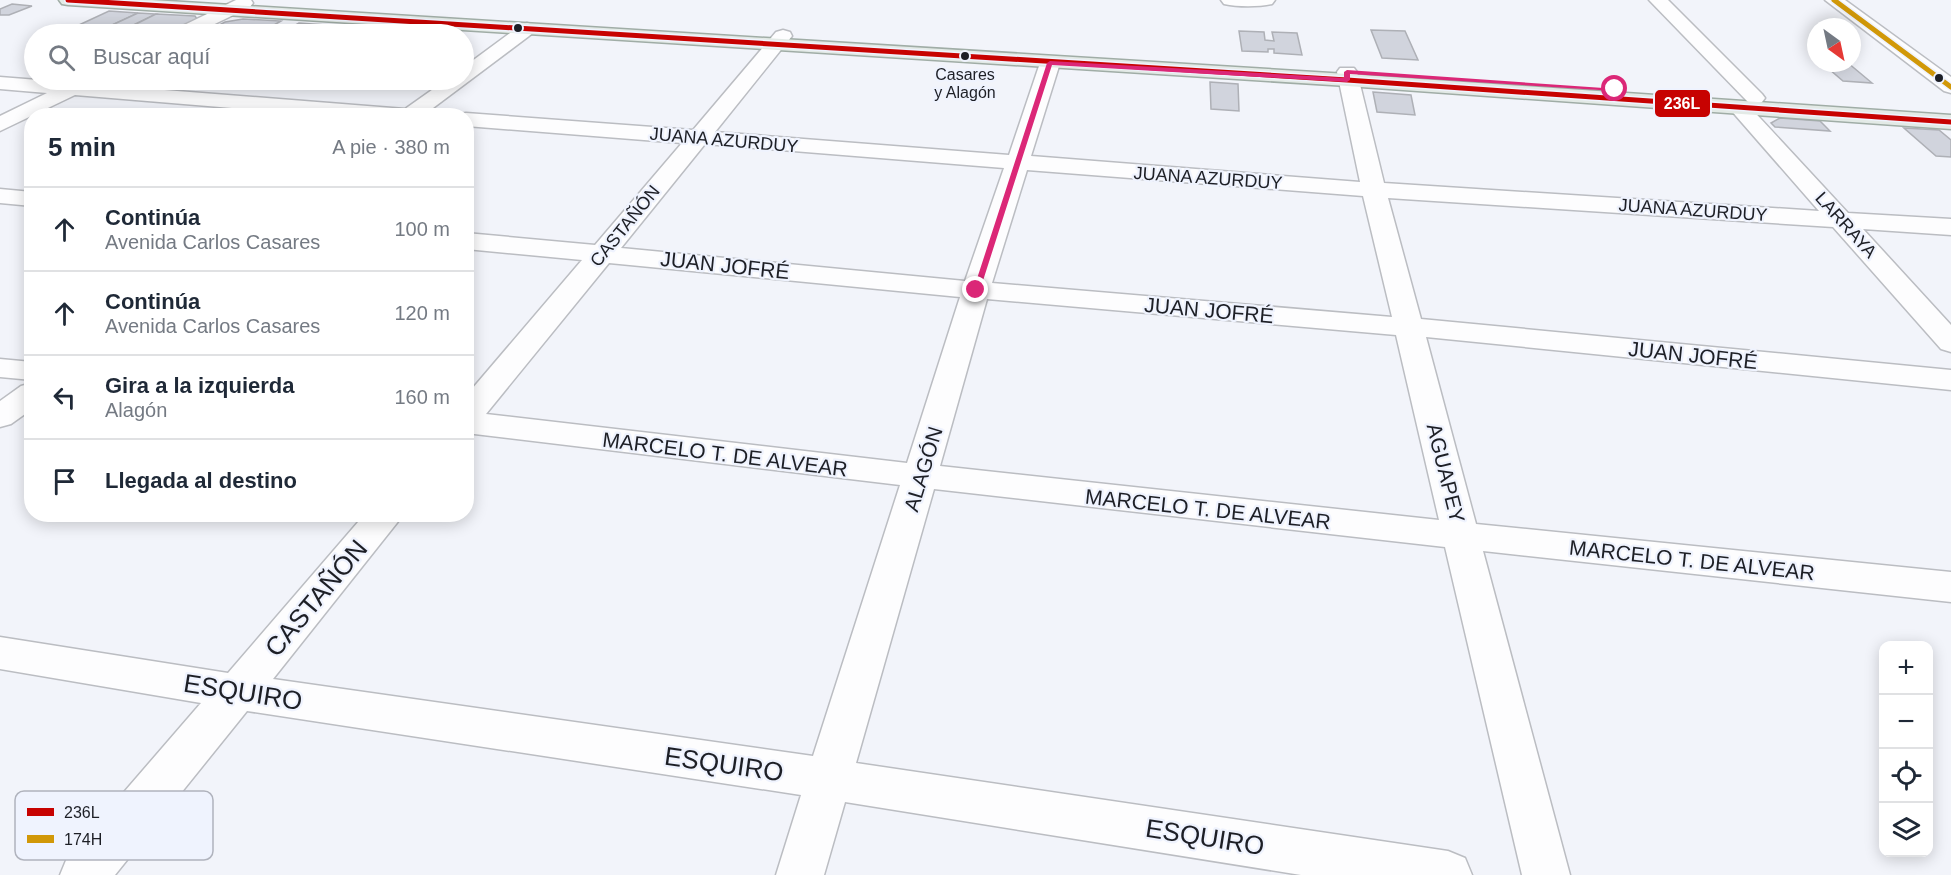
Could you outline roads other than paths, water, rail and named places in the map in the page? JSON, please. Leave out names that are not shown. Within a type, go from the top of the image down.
[{"type":"main road","points":[[68,0],[236,7],[1347,76],[1747,103],[1951,122]]},
{"type":"main road","points":[[197,0],[236,7],[451,24]]},
{"type":"main road","points":[[474,26],[780,40],[1050,63],[1347,76]]},
{"type":"main road","points":[[1747,103],[1951,109]]},
{"type":"street","points":[[1230,0],[1266,0]]},
{"type":"street","name":"LARRAYA","points":[[1658,0],[1747,103],[1841,219],[1951,343]]},
{"type":"street","points":[[1834,0],[1951,87]]},
{"type":"street","points":[[201,24],[236,7]]},
{"type":"street","points":[[474,69],[527,30]]},
{"type":"street","name":"CASTAÑÓN","points":[[474,407],[780,40]]},
{"type":"street","name":"ALAGÓN","points":[[800,875],[976,290],[1050,63]]},
{"type":"street","name":"AGUAPEY","points":[[1347,76],[1546,875]]},
{"type":"street","points":[[0,83],[24,83]]},
{"type":"street","points":[[32,108],[68,90]]},
{"type":"street","points":[[144,90],[335,108]]},
{"type":"street","points":[[419,108],[444,90]]},
{"type":"street","points":[[0,124],[24,112]]},
{"type":"street","name":"JUANA AZURDUY","points":[[474,120],[1374,190],[1951,227]]},
{"type":"street","points":[[0,196],[24,198]]},
{"type":"street","name":"JUAN JOFRÉ","points":[[474,242],[976,290],[1409,327],[1951,380]]},
{"type":"street","points":[[0,368],[24,370]]},
{"type":"street","points":[[0,417],[24,399]]},
{"type":"street","name":"MARCELO T. DE ALVEAR","points":[[474,423],[921,478],[1951,587]]},
{"type":"street","name":"CASTAÑÓN","points":[[155,791],[379,522]]},
{"type":"street","name":"ESQUIRO","points":[[0,653],[238,692],[829,779],[1448,875]]},
{"type":"street","name":"CASTAÑÓN","points":[[84,875],[97,860]]},
{"type":"place","name":"Casares y Alagón","points":[[965,56]]}]
